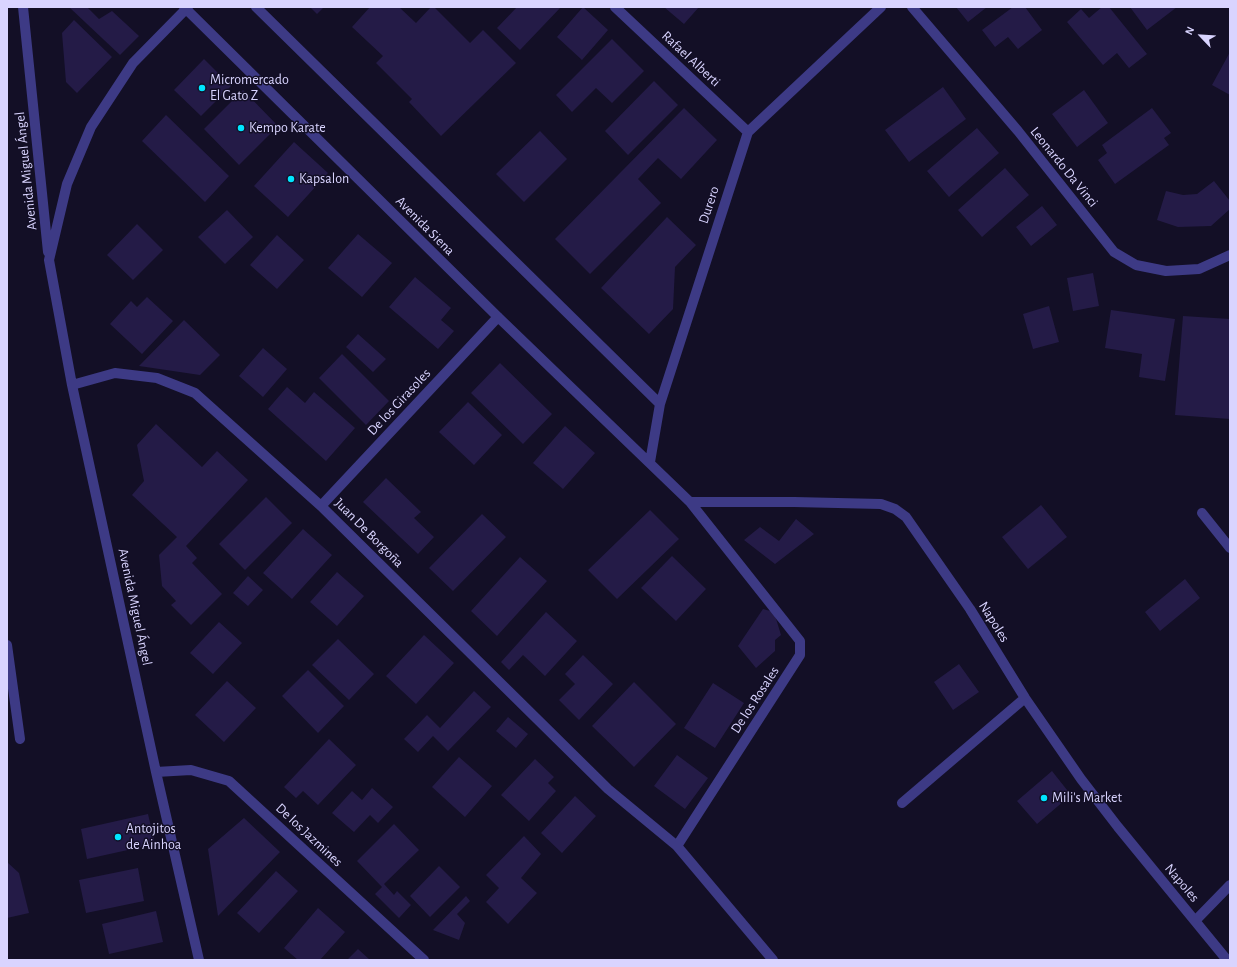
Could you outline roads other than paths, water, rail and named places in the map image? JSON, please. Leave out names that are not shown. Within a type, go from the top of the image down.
[{"type":"street","name":"Avenida Miguel Ángel","points":[[23,7],[49,260],[72,385],[156,772],[199,960]]},
{"type":"street","points":[[256,7],[660,404]]},
{"type":"street","name":"Rafael Alberti","points":[[616,7],[748,132]]},
{"type":"street","name":"Durero","points":[[650,462],[660,404],[748,132],[881,7]]},
{"type":"street","name":"Leonardo Da Vinci","points":[[912,7],[1018,131],[1114,252],[1136,265],[1166,271],[1199,269],[1230,255]]},
{"type":"street","name":"Avenida Miguel Ángel","points":[[49,260],[67,184],[92,127],[133,63],[186,8]]},
{"type":"street","name":"Avenida Siena","points":[[186,8],[498,317],[650,462]]},
{"type":"street","name":"De los Girasoles","points":[[321,506],[498,317]]},
{"type":"street","name":"Juan De Borgoña","points":[[72,385],[115,373],[158,378],[196,393],[321,506],[608,789],[677,846]]},
{"type":"street","points":[[650,462],[690,502]]},
{"type":"street","name":"Napoles","points":[[690,502],[881,504],[895,509],[906,517],[970,609],[1025,698],[1118,828],[1227,960]]},
{"type":"street","name":"De los Rosales","points":[[677,846],[800,655],[800,641],[690,502]]},
{"type":"street","points":[[1202,512],[1230,548]]},
{"type":"street","points":[[7,645],[20,739]]},
{"type":"street","points":[[902,803],[1025,698]]},
{"type":"street","name":"De los Jazmines","points":[[156,772],[191,770],[229,781],[424,960]]},
{"type":"street","points":[[677,846],[773,960]]},
{"type":"street","points":[[1195,921],[1230,885]]},
{"type":"place","name":"Micromercado El Gato Z","points":[[202,88]]},
{"type":"place","name":"Kempo Karate","points":[[241,128]]},
{"type":"place","name":"Kapsalon","points":[[291,179]]},
{"type":"place","name":"Mili's Market","points":[[1044,798]]},
{"type":"place","name":"Antojitos de Ainhoa","points":[[118,837]]}]
